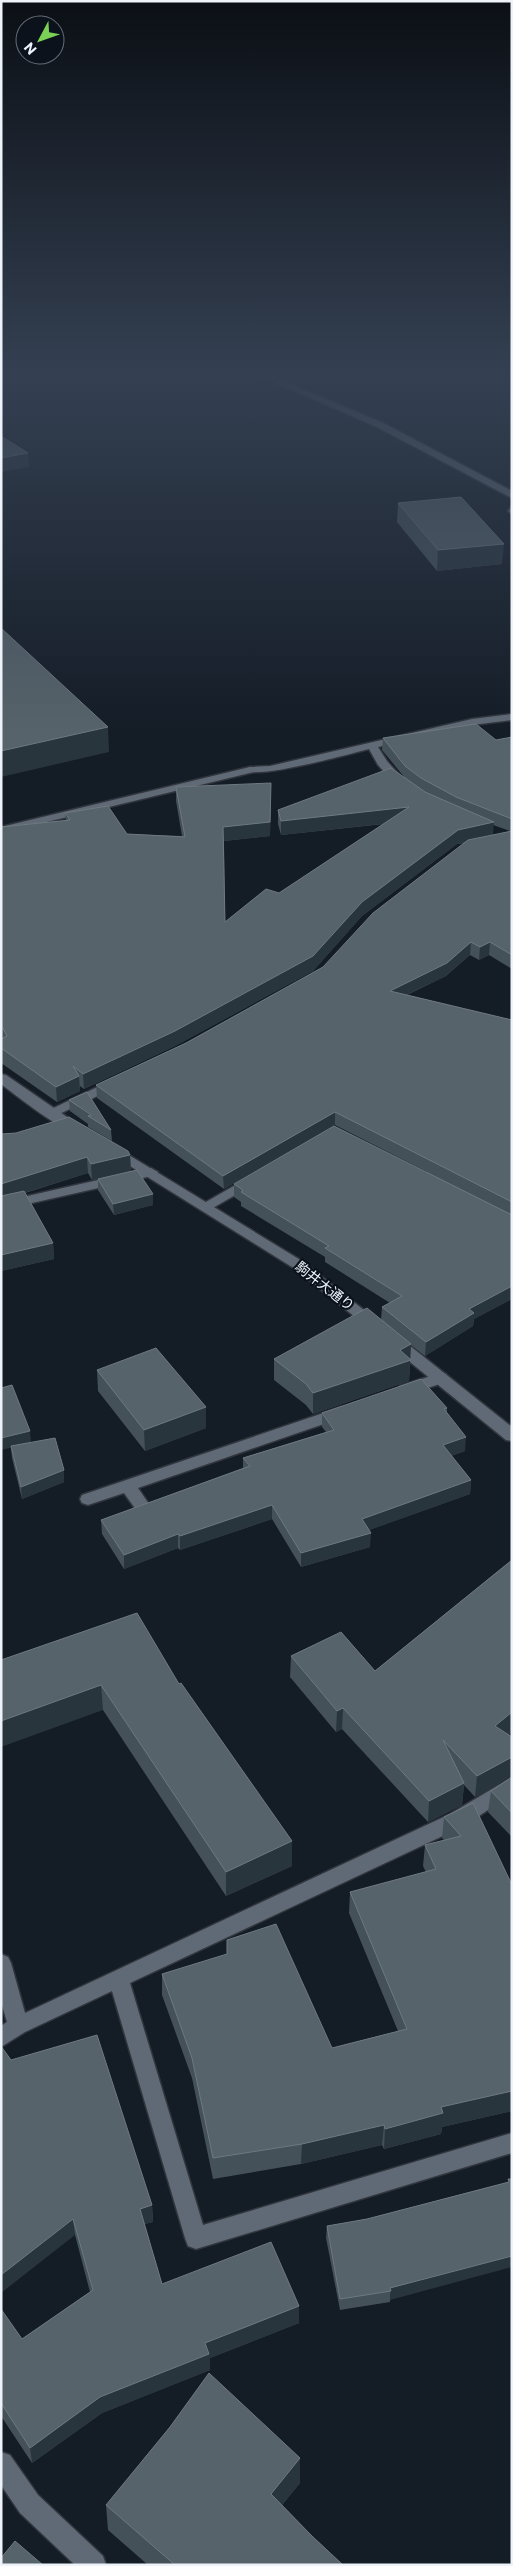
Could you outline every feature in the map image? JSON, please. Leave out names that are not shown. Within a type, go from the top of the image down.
[{"type":"street","points":[[1,830],[250,770],[270,769],[472,722],[512,717]]},
{"type":"street","points":[[371,744],[393,778],[412,792]]},
{"type":"street","points":[[50,1113],[129,1076]]},
{"type":"street","name":"駒井大通り","points":[[1,1078],[50,1113],[151,1172],[298,1264],[512,1436]]},
{"type":"street","points":[[206,1206],[266,1171]]},
{"type":"street","points":[[1,1206],[151,1172]]},
{"type":"street","points":[[394,1394],[440,1378]]},
{"type":"street","points":[[88,1498],[357,1406]]},
{"type":"street","points":[[127,1485],[143,1507]]},
{"type":"street","points":[[1,1963],[10,2032],[457,1820],[512,1784]]},
{"type":"street","points":[[119,1979],[196,2238],[512,2143]]},
{"type":"street","points":[[1,2464],[29,2504],[94,2565]]},
{"type":"building","points":[[461,497],[504,544],[438,550],[398,503]]},
{"type":"building","points":[[1,628],[108,727],[1,751]]},
{"type":"building","points":[[476,724],[496,740],[512,737],[512,819],[456,797],[421,778],[405,766],[383,738]]},
{"type":"building","points":[[391,768],[425,792],[494,822],[458,830],[362,902],[313,956],[175,1031],[83,1074],[73,1066],[79,1076],[56,1087],[1,1048],[1,1039],[7,1036],[1,1025],[1,827],[70,820],[65,813],[108,806],[127,834],[185,837],[176,787],[271,783],[270,822],[223,827],[225,922],[266,889],[279,893],[409,807],[281,821],[278,810]]},
{"type":"building","points":[[512,831],[512,955],[490,942],[480,947],[471,942],[447,963],[390,991],[512,1020],[512,1202],[335,1112],[223,1176],[96,1085],[186,1043],[323,967],[373,913],[468,840]]},
{"type":"building","points":[[87,1092],[111,1130],[88,1116],[91,1115],[69,1100]]},
{"type":"building","points":[[69,1117],[128,1151],[130,1155],[91,1164],[87,1157],[1,1184],[1,1134],[16,1133]]},
{"type":"building","points":[[334,1126],[512,1215],[512,1286],[469,1309],[474,1313],[426,1342],[382,1307],[402,1296],[325,1248],[329,1246],[241,1192],[243,1190],[234,1184]]},
{"type":"building","points":[[137,1170],[153,1194],[113,1204],[98,1179]]},
{"type":"building","points":[[24,1191],[53,1243],[1,1255],[1,1196]]},
{"type":"building","points":[[367,1308],[411,1344],[400,1350],[411,1360],[313,1393],[306,1384],[274,1359]]},
{"type":"building","points":[[156,1348],[206,1407],[144,1430],[97,1370]]},
{"type":"building","points":[[421,1379],[447,1408],[444,1409],[466,1437],[443,1445],[471,1480],[362,1519],[371,1533],[301,1553],[272,1505],[180,1536],[178,1534],[124,1555],[101,1520],[250,1466],[243,1458],[334,1430],[322,1413]]},
{"type":"building","points":[[12,1385],[30,1431],[1,1438],[1,1388]]},
{"type":"building","points":[[55,1438],[64,1470],[21,1487],[11,1446]]},
{"type":"building","points":[[512,1560],[512,1712],[495,1726],[512,1737],[512,1757],[477,1776],[443,1740],[464,1783],[429,1801],[343,1708],[337,1711],[291,1656],[341,1632],[375,1671]]},
{"type":"building","points":[[137,1613],[179,1684],[181,1683],[292,1841],[226,1872],[101,1685],[1,1721],[1,1660]]},
{"type":"building","points":[[512,1777],[512,1813],[491,1791]]},
{"type":"building","points":[[473,1803],[512,1885],[512,2091],[441,2107],[443,2113],[385,2129],[384,2125],[302,2144],[213,2158],[192,2058],[162,1974],[227,1954],[227,1940],[276,1924],[332,2048],[407,2029],[350,1892],[436,1869],[425,1845],[461,1836],[444,1817]]},
{"type":"building","points":[[97,2035],[152,2205],[140,2209],[162,2284],[271,2242],[299,2306],[205,2343],[209,2354],[100,2397],[30,2448],[1,2403],[1,2309],[22,2339],[93,2290],[73,2219],[1,2275],[1,2046],[11,2060]]},
{"type":"building","points":[[508,2179],[512,2179],[512,2256],[390,2288],[391,2291],[340,2299],[327,2226],[367,2219],[509,2182]]},
{"type":"building","points":[[209,2373],[300,2458],[271,2494],[343,2565],[175,2565],[106,2505],[170,2427]]},
{"type":"building","points":[[15,2541],[43,2565],[1,2565],[1,2558]]}]
